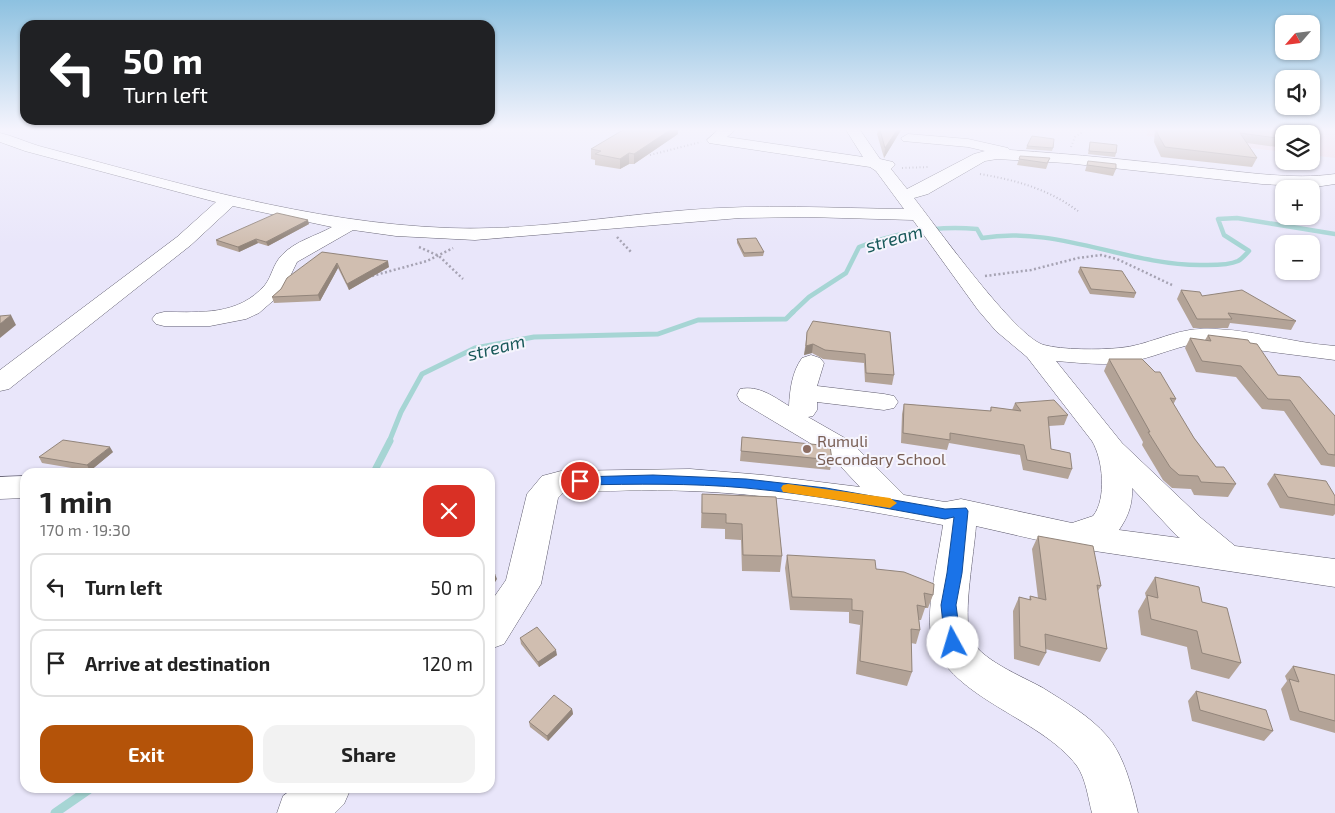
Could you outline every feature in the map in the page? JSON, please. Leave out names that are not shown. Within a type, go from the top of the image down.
[{"type":"street","points":[[106,168],[229,200],[350,224],[450,234],[528,232],[655,218],[747,212],[925,225]]},
{"type":"street","points":[[882,168],[1004,326],[1036,352],[1092,421],[1112,450],[1189,527],[1223,555]]},
{"type":"street","points":[[904,196],[918,192],[943,176],[963,168]]},
{"type":"street","points":[[1149,168],[1262,180],[1332,181]]},
{"type":"street","points":[[0,383],[12,365],[184,241],[229,200]]},
{"type":"street","points":[[164,319],[242,314],[273,289],[279,280],[283,264],[292,256],[350,224]]},
{"type":"street","points":[[1036,352],[1116,356],[1130,354],[1187,336],[1203,336],[1290,349],[1335,353]]},
{"type":"street","points":[[801,424],[804,384],[811,363]]},
{"type":"street","points":[[804,392],[884,402]]},
{"type":"street","points":[[750,395],[840,448],[893,503]]},
{"type":"street","points":[[1068,535],[1094,532],[1107,524],[1115,511],[1115,472],[1112,450]]},
{"type":"street","points":[[495,626],[523,584],[544,494],[554,484],[561,482],[653,479],[716,482],[826,493],[893,503],[945,514],[961,511],[1068,535],[1223,555],[1335,573]]},
{"type":"street","points":[[0,488],[20,487]]},
{"type":"street","points":[[961,511],[955,573],[949,605],[953,643],[972,667],[985,678],[1018,695],[1064,727],[1093,753],[1110,794],[1114,813]]},
{"type":"street","points":[[300,813],[322,793]]},
{"type":"path","points":[[960,170],[1029,185],[1064,199],[1078,211]]},
{"type":"path","points":[[967,277],[1011,274],[1083,257],[1100,255],[1117,260],[1172,285]]},
{"type":"path","points":[[365,278],[440,256]]},
{"type":"building","points":[[277,213],[308,220],[266,242],[256,239],[238,247],[216,240]]},
{"type":"building","points":[[756,238],[764,252],[744,253],[737,239]]},
{"type":"building","points":[[322,252],[388,261],[347,284],[337,263],[318,295],[272,297],[281,289],[287,278]]},
{"type":"building","points":[[1080,267],[1122,271],[1136,293],[1091,289]]},
{"type":"building","points":[[1181,290],[1200,292],[1202,296],[1242,290],[1296,321],[1228,313],[1232,319],[1197,319]]},
{"type":"building","points":[[11,315],[0,324],[0,316]]},
{"type":"building","points":[[813,321],[890,332],[894,375],[866,373],[865,354],[825,350],[813,344],[806,346],[807,332]]},
{"type":"building","points":[[1208,335],[1248,340],[1250,343],[1257,344],[1278,375],[1300,377],[1335,416],[1335,455],[1328,454],[1290,400],[1268,399],[1241,366],[1202,361],[1190,338],[1211,341]]},
{"type":"building","points":[[1109,359],[1142,359],[1155,372],[1160,372],[1176,399],[1170,398],[1194,438],[1216,467],[1224,467],[1236,484],[1201,482],[1198,476],[1179,475],[1170,467],[1148,432],[1150,432]]},
{"type":"building","points":[[1054,400],[1068,415],[1048,417],[1051,449],[1070,453],[1072,469],[1027,460],[1024,445],[950,433],[950,440],[903,433],[904,404],[991,411],[991,407],[1021,411],[1015,403]]},
{"type":"building","points":[[742,437],[830,446],[832,460],[741,451]]},
{"type":"building","points":[[63,440],[110,447],[87,465],[39,457]]},
{"type":"building","points":[[1274,474],[1326,481],[1335,496],[1335,505],[1288,497]]},
{"type":"building","points":[[702,494],[776,497],[782,556],[743,555],[742,524],[726,523],[726,514],[702,513]]},
{"type":"building","points":[[1038,536],[1093,546],[1101,586],[1097,585],[1107,649],[1045,634],[1046,653],[1020,646],[1019,597],[1031,600],[1030,596],[1046,600]]},
{"type":"building","points":[[787,555],[875,560],[876,569],[904,572],[934,584],[933,595],[924,593],[926,607],[917,605],[920,630],[911,629],[912,672],[860,661],[863,611],[852,610],[852,599],[792,597]]},
{"type":"building","points":[[1155,577],[1199,587],[1202,602],[1227,608],[1241,663],[1202,653],[1197,631],[1151,619],[1147,595],[1158,598]]},
{"type":"building","points":[[537,627],[556,650],[538,662],[520,638]]},
{"type":"building","points":[[1293,666],[1335,675],[1335,721],[1299,711],[1289,679],[1299,682]]},
{"type":"building","points":[[1196,691],[1266,710],[1273,731],[1200,710]]},
{"type":"building","points":[[554,695],[572,709],[547,736],[529,722]]},
{"type":"waterway","name":"stream","points":[[792,313],[809,297],[846,273],[859,247],[888,237],[917,231],[946,228],[977,229],[982,238],[1009,235],[1037,237],[1145,259],[1209,265],[1234,263],[1249,251],[1224,235],[1218,219],[1237,218],[1335,234]]},
{"type":"waterway","name":"stream","points":[[389,442],[401,412],[422,374],[475,348],[534,337],[658,334],[698,320],[786,319],[792,313]]},
{"type":"waterway","name":"stream","points":[[376,468],[390,441]]},
{"type":"waterway","name":"stream","points":[[55,813],[84,793]]},
{"type":"slow traffic","points":[[788,488],[890,503]]},
{"type":"place","name":"Rumuli Secondary School","points":[[807,449]]},
{"type":"route","points":[[580,481],[653,479],[760,485],[893,503],[945,514],[961,511],[954,558],[955,573],[949,605],[953,643]]}]
